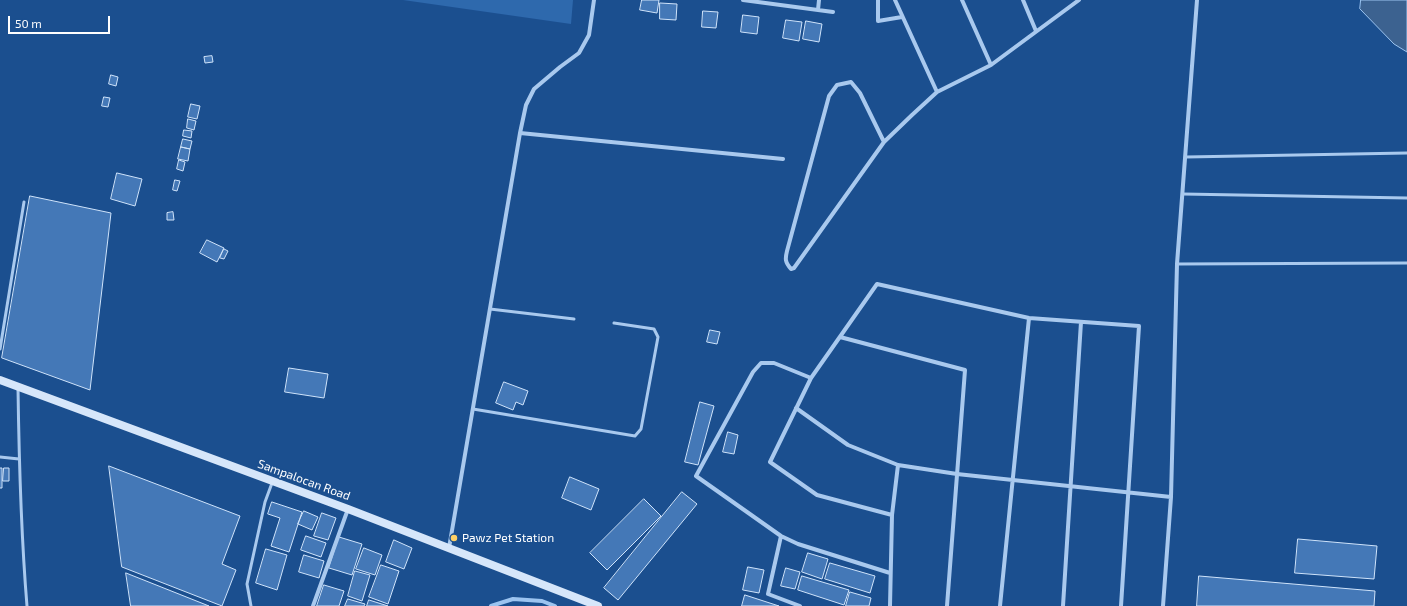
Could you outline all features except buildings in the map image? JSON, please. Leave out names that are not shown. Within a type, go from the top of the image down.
[{"type":"main road","name":"Sampalocan Road","points":[[0,380],[348,509],[589,604],[598,606]]},
{"type":"street","points":[[449,548],[526,105],[534,89],[579,52],[590,35],[594,0]]},
{"type":"street","points":[[743,0],[833,12]]},
{"type":"street","points":[[818,10],[819,0]]},
{"type":"street","points":[[878,0],[878,21],[902,17]]},
{"type":"street","points":[[895,0],[937,92]]},
{"type":"street","points":[[962,0],[991,65]]},
{"type":"street","points":[[1023,0],[1036,32]]},
{"type":"street","points":[[884,142],[860,93],[851,82],[837,85],[829,96],[787,251],[785,260],[786,264],[791,269],[794,268],[884,142],[937,92],[991,65],[1079,0]]},
{"type":"street","points":[[1163,606],[1171,497],[1177,264],[1197,0]]},
{"type":"street","points":[[520,134],[783,159]]},
{"type":"street","points":[[892,515],[817,495],[770,462],[811,378],[877,284],[1028,318],[1139,326],[1121,606]]},
{"type":"street","points":[[1000,606],[1028,318]]},
{"type":"street","points":[[1063,606],[1081,322]]},
{"type":"street","points":[[840,337],[965,370],[947,606]]},
{"type":"street","points":[[811,378],[774,363],[761,363],[753,372],[696,476],[780,536],[798,544],[890,573]]},
{"type":"street","points":[[796,408],[848,445],[898,465],[957,474],[1171,497]]},
{"type":"street","points":[[890,606],[892,515],[898,465]]},
{"type":"street","points":[[313,606],[348,509]]},
{"type":"street","points":[[780,536],[768,594],[800,606]]},
{"type":"lane","points":[[1186,157],[1407,153]]},
{"type":"lane","points":[[1183,194],[1407,198]]},
{"type":"lane","points":[[0,349],[24,202]]},
{"type":"lane","points":[[1177,264],[1407,263]]},
{"type":"lane","points":[[490,309],[574,319]]},
{"type":"lane","points":[[473,409],[635,436],[641,429],[658,337],[654,329],[614,323]]},
{"type":"lane","points":[[18,387],[18,459],[22,555],[27,606]]},
{"type":"lane","points":[[0,457],[18,459]]},
{"type":"lane","points":[[251,606],[247,584],[265,502],[273,481]]},
{"type":"shaded area","points":[[403,0],[573,0],[571,24]]},
{"type":"shaded area","points":[[1361,0],[1407,0],[1407,52],[1394,44],[1360,9]]},
{"type":"waterway","points":[[491,606],[513,599],[542,601],[555,606]]},
{"type":"place","name":"Pawz Pet Station","points":[[454,538]]}]
